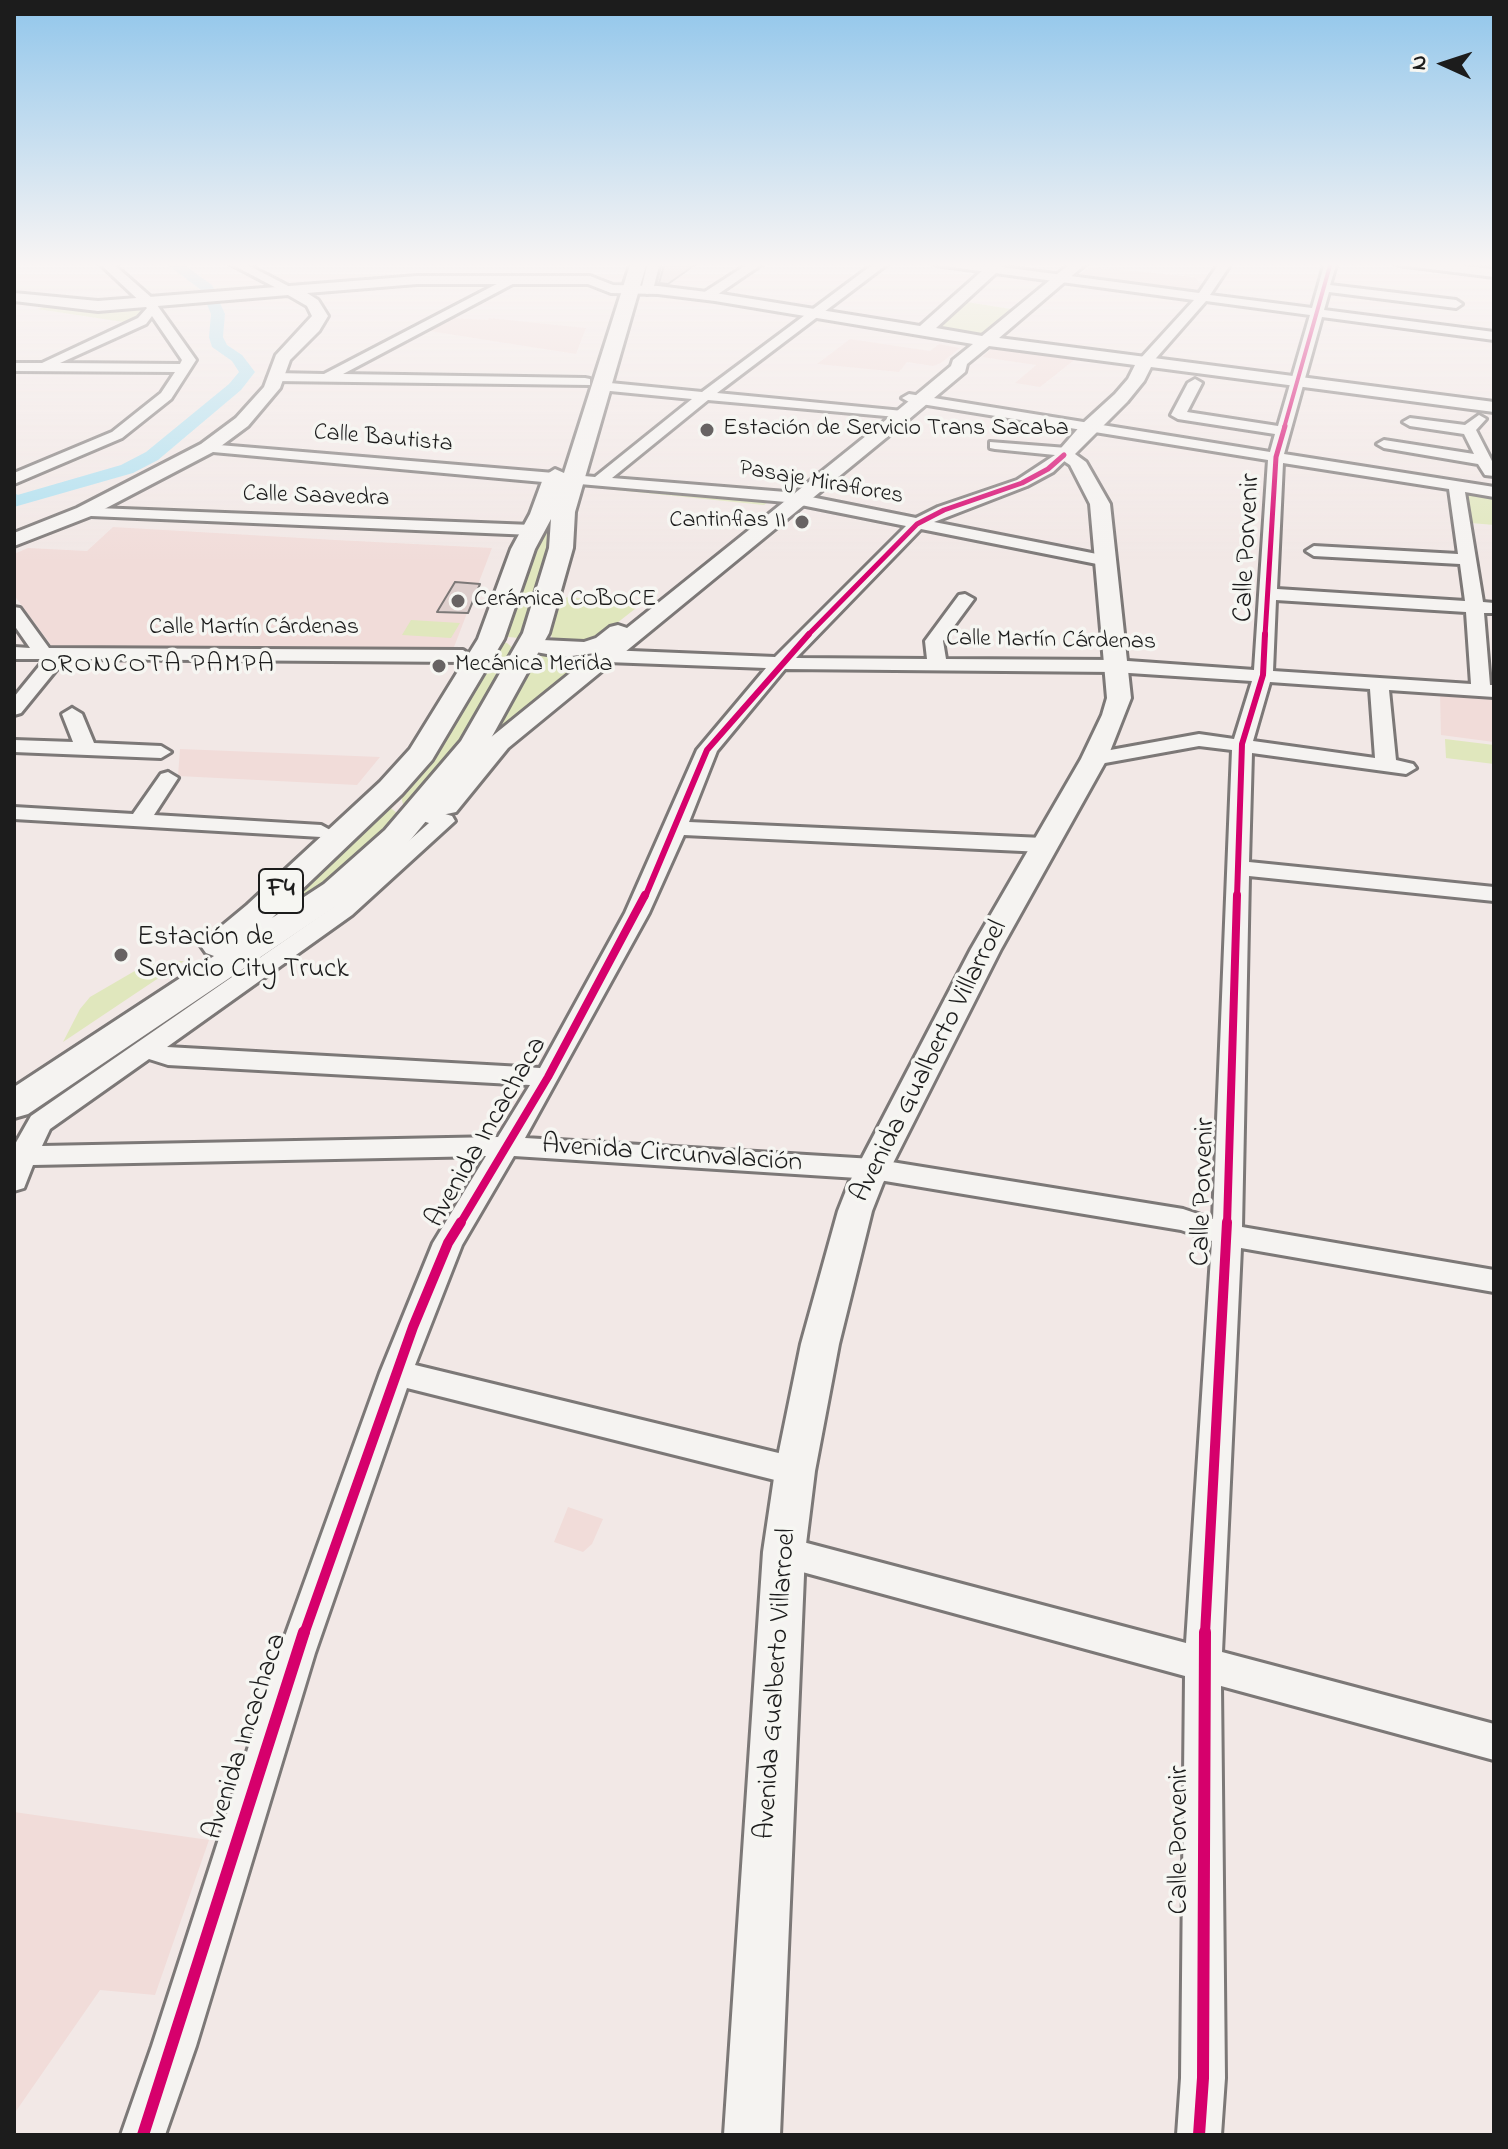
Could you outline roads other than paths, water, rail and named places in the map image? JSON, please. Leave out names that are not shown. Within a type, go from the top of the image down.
[{"type":"highway","name":"F4","points":[[14,1105],[301,917],[362,869],[418,812],[474,745],[530,644],[561,548],[564,479],[601,362]]},
{"type":"highway","name":"F4","points":[[14,1084],[152,995],[207,955],[259,912],[391,788],[422,754],[469,663],[491,639],[532,530],[564,479]]},
{"type":"highway","points":[[491,639],[530,644]]},
{"type":"highway","points":[[391,788],[393,803],[418,812]]},
{"type":"main road","points":[[14,543],[97,513],[213,449],[270,406],[276,396],[274,382],[281,362]]},
{"type":"main road","points":[[530,644],[564,650],[586,649],[604,643],[959,368],[960,362]]},
{"type":"main road","points":[[1066,454],[1136,381],[1145,362]]},
{"type":"main road","points":[[1147,362],[1494,407]]},
{"type":"main road","points":[[14,543],[213,449]]},
{"type":"main road","name":"Avenida Gualberto Villarroel","points":[[752,2135],[784,1552],[795,1471],[820,1344],[855,1211],[869,1176],[1043,845],[1094,759],[1119,698],[1100,504],[1077,462],[1066,454]]},
{"type":"main road","points":[[418,812],[447,806],[499,743],[793,498]]},
{"type":"main road","points":[[564,650],[580,661],[585,673]]},
{"type":"street","points":[[41,367],[51,362]]},
{"type":"street","points":[[14,479],[117,435],[166,396],[187,362]]},
{"type":"street","points":[[326,378],[356,362]]},
{"type":"street","points":[[601,480],[749,362]]},
{"type":"street","name":"Calle Porvenir","points":[[1199,2135],[1203,2078],[1203,1664],[1227,1235],[1242,744],[1263,675],[1276,457],[1305,362]]},
{"type":"street","points":[[14,367],[183,368]]},
{"type":"street","points":[[274,382],[326,378],[592,384],[706,395],[906,407],[1088,428],[1494,492]]},
{"type":"street","points":[[1195,383],[1178,415],[1284,431]]},
{"type":"street","points":[[1410,422],[1474,424],[1482,460],[1494,479]]},
{"type":"street","points":[[1384,444],[1482,460]]},
{"type":"street","points":[[995,445],[1066,454]]},
{"type":"street","name":"Calle Bautista","points":[[213,449],[564,479]]},
{"type":"street","name":"Avenida Incachaca","points":[[143,2135],[174,2046],[297,1653],[396,1373],[448,1243],[548,1077],[637,913],[707,750],[780,663],[917,524],[944,510],[1022,483],[1048,469],[1066,454]]},
{"type":"street","name":"Pasaje Miraflores","points":[[564,479],[793,498],[1107,561]]},
{"type":"street","points":[[1456,486],[1488,690]]},
{"type":"street","name":"Calle Saavedra","points":[[97,513],[532,530]]},
{"type":"street","points":[[1314,551],[1467,559]]},
{"type":"street","points":[[1270,594],[1494,608]]},
{"type":"street","points":[[937,665],[934,641],[965,599]]},
{"type":"street","points":[[14,612],[55,661],[14,709]]},
{"type":"street","name":"Calle Martín Cárdenas","points":[[14,653],[55,661],[469,663]]},
{"type":"street","name":"Calle Martín Cárdenas","points":[[607,656],[780,663],[1114,666],[1488,690]]},
{"type":"street","points":[[1094,759],[1199,740],[1396,766],[1379,682]]},
{"type":"street","points":[[72,714],[85,747]]},
{"type":"street","points":[[14,746],[161,752]]},
{"type":"street","points":[[139,821],[168,778]]},
{"type":"street","points":[[16,1166],[40,1123],[344,910],[444,821],[418,812]]},
{"type":"street","points":[[14,813],[321,831]]},
{"type":"street","points":[[676,828],[1043,845]]},
{"type":"street","points":[[1239,868],[1494,894]]},
{"type":"street","points":[[147,1048],[168,1057],[548,1077]]},
{"type":"street","name":"Avenida Circunvalación","points":[[16,1166],[500,1154],[869,1176],[1183,1238],[1227,1235],[1494,1281]]},
{"type":"street","points":[[396,1373],[795,1471]]},
{"type":"street","points":[[784,1552],[1494,1742]]},
{"type":"waterway","points":[[14,502],[127,469],[152,456],[235,387],[247,372],[240,362]]},
{"type":"waterway","points":[[14,495],[24,499]]},
{"type":"place","name":"Estación de Servicio Trans Sacaba","points":[[707,430]]},
{"type":"place","name":"Cantinflas II","points":[[802,522]]},
{"type":"place","name":"Cerámica COBOCE","points":[[458,601]]},
{"type":"place","name":"Mecánica Merida","points":[[439,666]]},
{"type":"place","name":"Estación de Servicio City Truck","points":[[121,955]]},
{"type":"district","name":"ORONCOTA PAMPA","points":[[158,667]]}]
